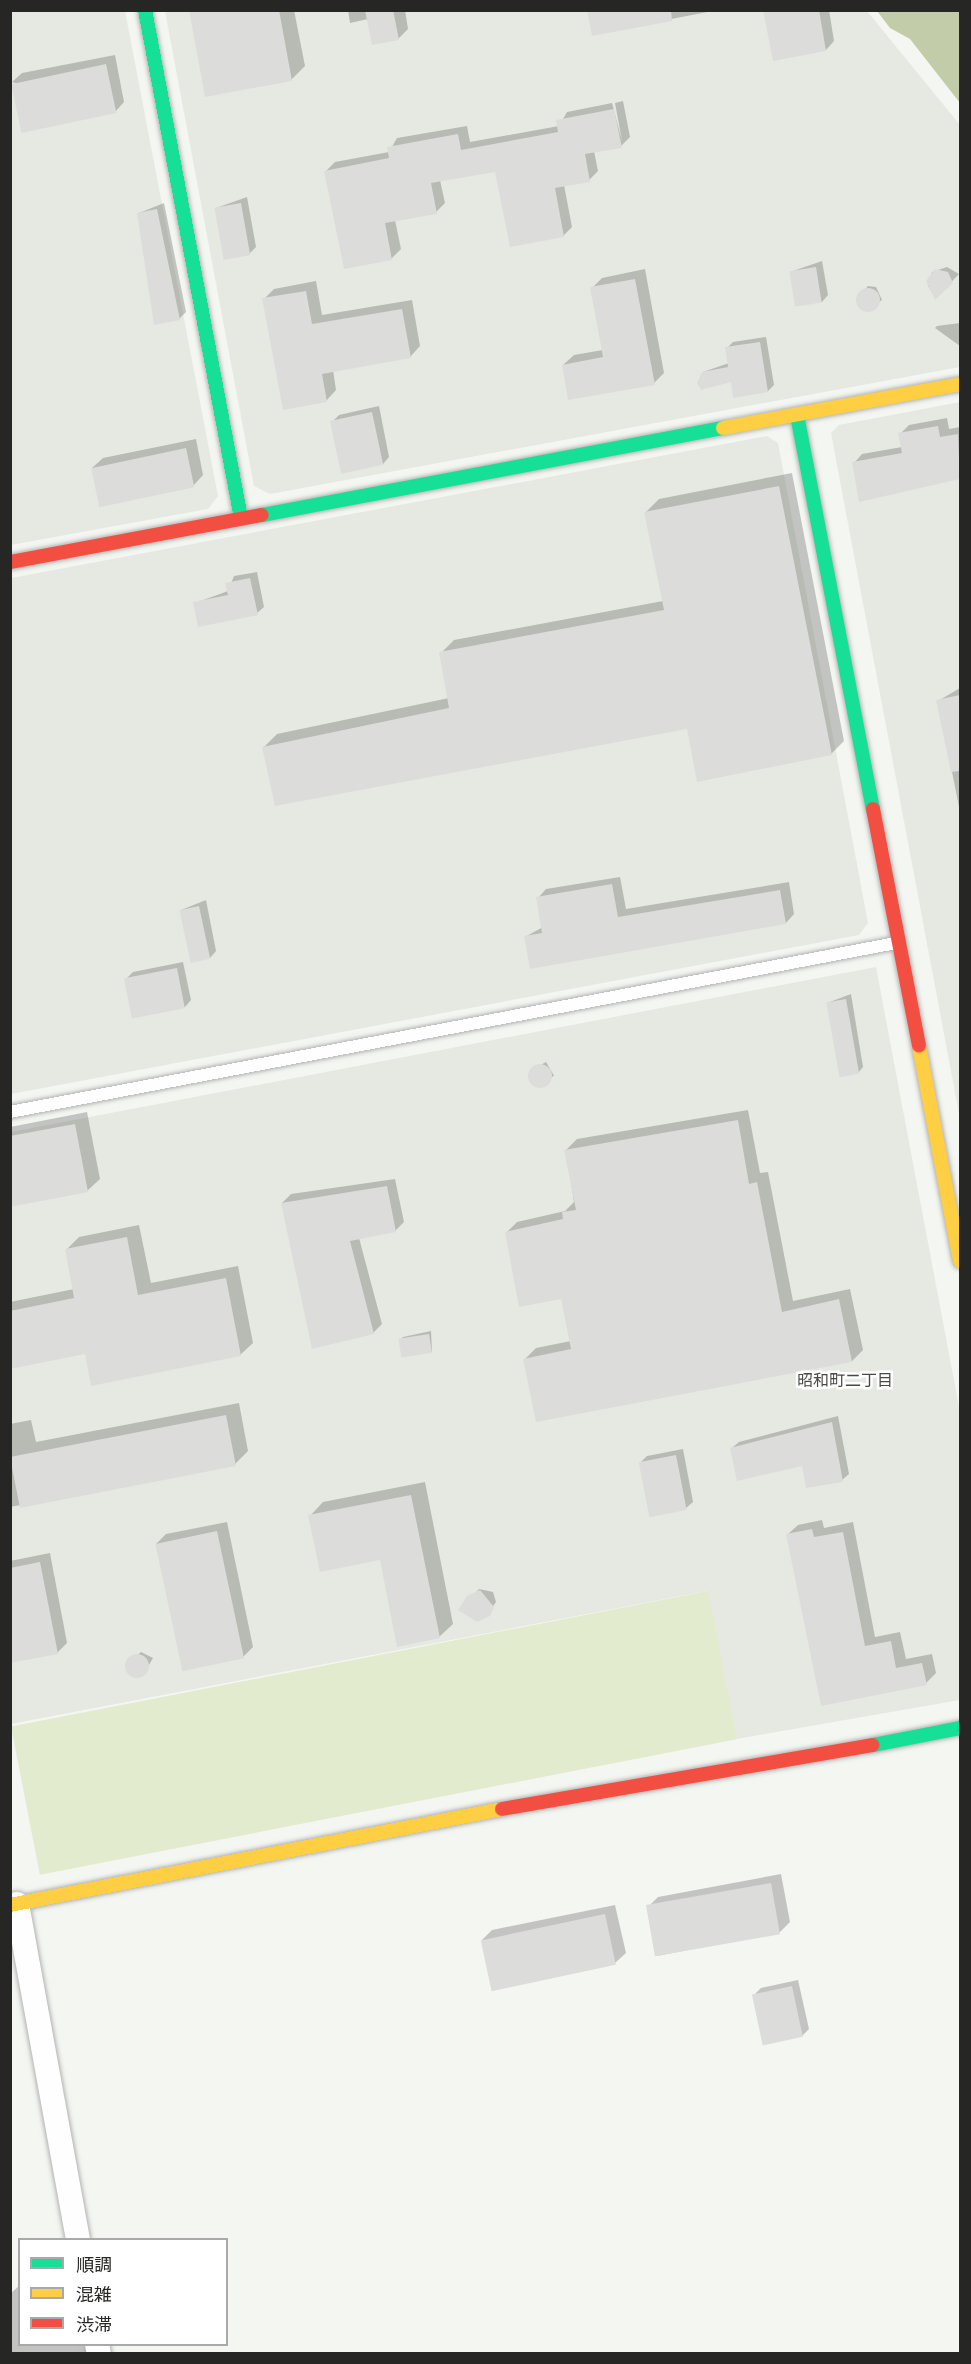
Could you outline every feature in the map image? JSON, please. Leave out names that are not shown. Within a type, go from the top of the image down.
[{"type":"street","points":[[145,10],[241,518]]},
{"type":"street","points":[[10,562],[960,384]]},
{"type":"street","points":[[796,415],[960,1261]]},
{"type":"street","points":[[78,2238],[14,1905],[687,1773],[732,1773],[960,1728]]},
{"type":"lane","points":[[10,1112],[899,943]]},
{"type":"shaded area","points":[[11,11],[125,11],[218,496],[208,509],[11,545]]},
{"type":"shaded area","points":[[165,11],[867,11],[960,125],[960,367],[270,494],[254,486]]},
{"type":"shaded area","points":[[877,11],[960,11],[960,103],[910,39],[890,28]]},
{"type":"shaded area","points":[[960,402],[960,1119],[831,433],[839,425]]},
{"type":"shaded area","points":[[767,436],[778,443],[868,923],[859,935],[11,1094],[11,578]]},
{"type":"shaded area","points":[[876,967],[960,1412],[960,1700],[736,1739],[707,1591],[11,1724],[11,1132]]},
{"type":"shaded area","points":[[708,1591],[737,1739],[40,1875],[11,1726]]},
{"type":"building","points":[[189,10],[279,10],[292,81],[205,97]]},
{"type":"building","points":[[365,10],[393,10],[399,40],[372,45]]},
{"type":"building","points":[[587,10],[671,10],[672,21],[592,36]]},
{"type":"building","points":[[763,10],[819,10],[826,51],[773,61]]},
{"type":"building","points":[[106,64],[116,113],[22,133],[11,84]]},
{"type":"building","points":[[614,109],[622,148],[585,154],[590,182],[555,188],[564,237],[510,247],[495,172],[431,183],[437,214],[385,223],[392,260],[344,269],[324,171],[389,158],[387,147],[458,134],[461,150],[558,132],[556,120]]},
{"type":"building","points":[[241,203],[250,255],[224,260],[214,208]]},
{"type":"building","points":[[157,209],[180,320],[154,325],[137,213]]},
{"type":"building","points":[[816,267],[822,303],[795,307],[789,271]]},
{"type":"building","points":[[935,269],[948,272],[953,283],[935,300],[926,281]]},
{"type":"building","points":[[635,279],[655,385],[568,400],[562,365],[603,357],[590,287]]},
{"type":"building","points":[[868,288],[873,289],[879,295],[879,305],[873,311],[868,312],[863,311],[857,305],[856,300],[857,295],[863,289]]},
{"type":"building","points":[[306,291],[312,324],[402,309],[411,358],[322,374],[327,402],[283,410],[262,298]]},
{"type":"building","points":[[760,342],[768,392],[733,398],[731,382],[701,390],[697,383],[702,372],[728,367],[725,347]]},
{"type":"building","points":[[372,412],[383,465],[341,474],[330,421]]},
{"type":"building","points":[[938,426],[940,437],[958,434],[960,479],[859,502],[852,462],[902,453],[898,433]]},
{"type":"building","points":[[186,448],[194,487],[99,507],[91,468]]},
{"type":"building","points":[[779,486],[832,755],[697,782],[687,729],[275,806],[262,747],[449,708],[439,652],[664,610],[644,512]]},
{"type":"building","points":[[250,578],[258,615],[198,627],[193,602],[228,595],[225,583]]},
{"type":"building","points":[[960,695],[960,771],[951,772],[936,700]]},
{"type":"building","points":[[612,884],[618,917],[780,890],[786,924],[530,969],[524,936],[542,933],[536,897]]},
{"type":"building","points":[[199,906],[210,959],[191,963],[179,910]]},
{"type":"building","points":[[177,968],[185,1008],[132,1019],[124,978]]},
{"type":"building","points":[[846,999],[859,1074],[840,1077],[826,1002]]},
{"type":"building","points":[[540,1064],[545,1065],[551,1071],[551,1081],[545,1087],[540,1088],[535,1087],[529,1081],[528,1076],[529,1071],[535,1065]]},
{"type":"building","points":[[738,1120],[749,1184],[757,1182],[782,1312],[839,1299],[852,1362],[536,1422],[523,1359],[571,1349],[561,1299],[519,1307],[505,1232],[563,1219],[562,1212],[576,1210],[564,1150]]},
{"type":"building","points":[[75,1124],[88,1192],[10,1207],[10,1136]]},
{"type":"building","points":[[387,1186],[396,1232],[350,1241],[374,1334],[312,1349],[281,1203]]},
{"type":"building","points":[[127,1237],[138,1295],[226,1278],[241,1356],[91,1386],[85,1354],[10,1369],[10,1311],[74,1298],[65,1249]]},
{"type":"building","points":[[429,1334],[432,1353],[401,1358],[398,1339]]},
{"type":"building","points":[[226,1415],[236,1466],[20,1508],[10,1457]]},
{"type":"building","points":[[832,1422],[843,1482],[806,1488],[802,1466],[737,1481],[730,1448]]},
{"type":"building","points":[[676,1455],[687,1510],[649,1517],[639,1462]]},
{"type":"building","points":[[411,1495],[440,1638],[397,1647],[380,1560],[320,1572],[308,1515]]},
{"type":"building","points":[[812,1529],[814,1537],[843,1532],[865,1646],[891,1641],[896,1668],[922,1663],[927,1685],[821,1706],[786,1534]]},
{"type":"building","points":[[217,1531],[244,1658],[182,1671],[155,1544]]},
{"type":"building","points":[[40,1562],[58,1654],[10,1663],[10,1568]]},
{"type":"building","points":[[480,1590],[494,1607],[490,1616],[477,1622],[458,1610],[467,1596]]},
{"type":"building","points":[[132,1654],[142,1654],[149,1661],[149,1671],[142,1678],[132,1678],[125,1671],[125,1661]]},
{"type":"building","points":[[771,1883],[780,1934],[655,1956],[646,1905]]},
{"type":"building","points":[[605,1914],[616,1965],[492,1991],[481,1940]]},
{"type":"building","points":[[792,1986],[803,2037],[763,2045],[752,1995]]},
{"type":"traffic: fast","points":[[145,10],[241,518]]},
{"type":"traffic: fast","points":[[797,415],[873,809]]},
{"type":"traffic: fast","points":[[262,515],[723,428]]},
{"type":"traffic: fast","points":[[873,1745],[960,1728]]},
{"type":"traffic: slow","points":[[723,428],[960,384]]},
{"type":"traffic: slow","points":[[919,1046],[960,1261]]},
{"type":"traffic: slow","points":[[10,1905],[502,1809]]},
{"type":"traffic: jam","points":[[10,562],[262,515]]},
{"type":"traffic: jam","points":[[873,809],[919,1046]]},
{"type":"traffic: jam","points":[[502,1809],[873,1745]]},
{"type":"district","name":"昭和町二丁目","points":[[845,1380]]}]
